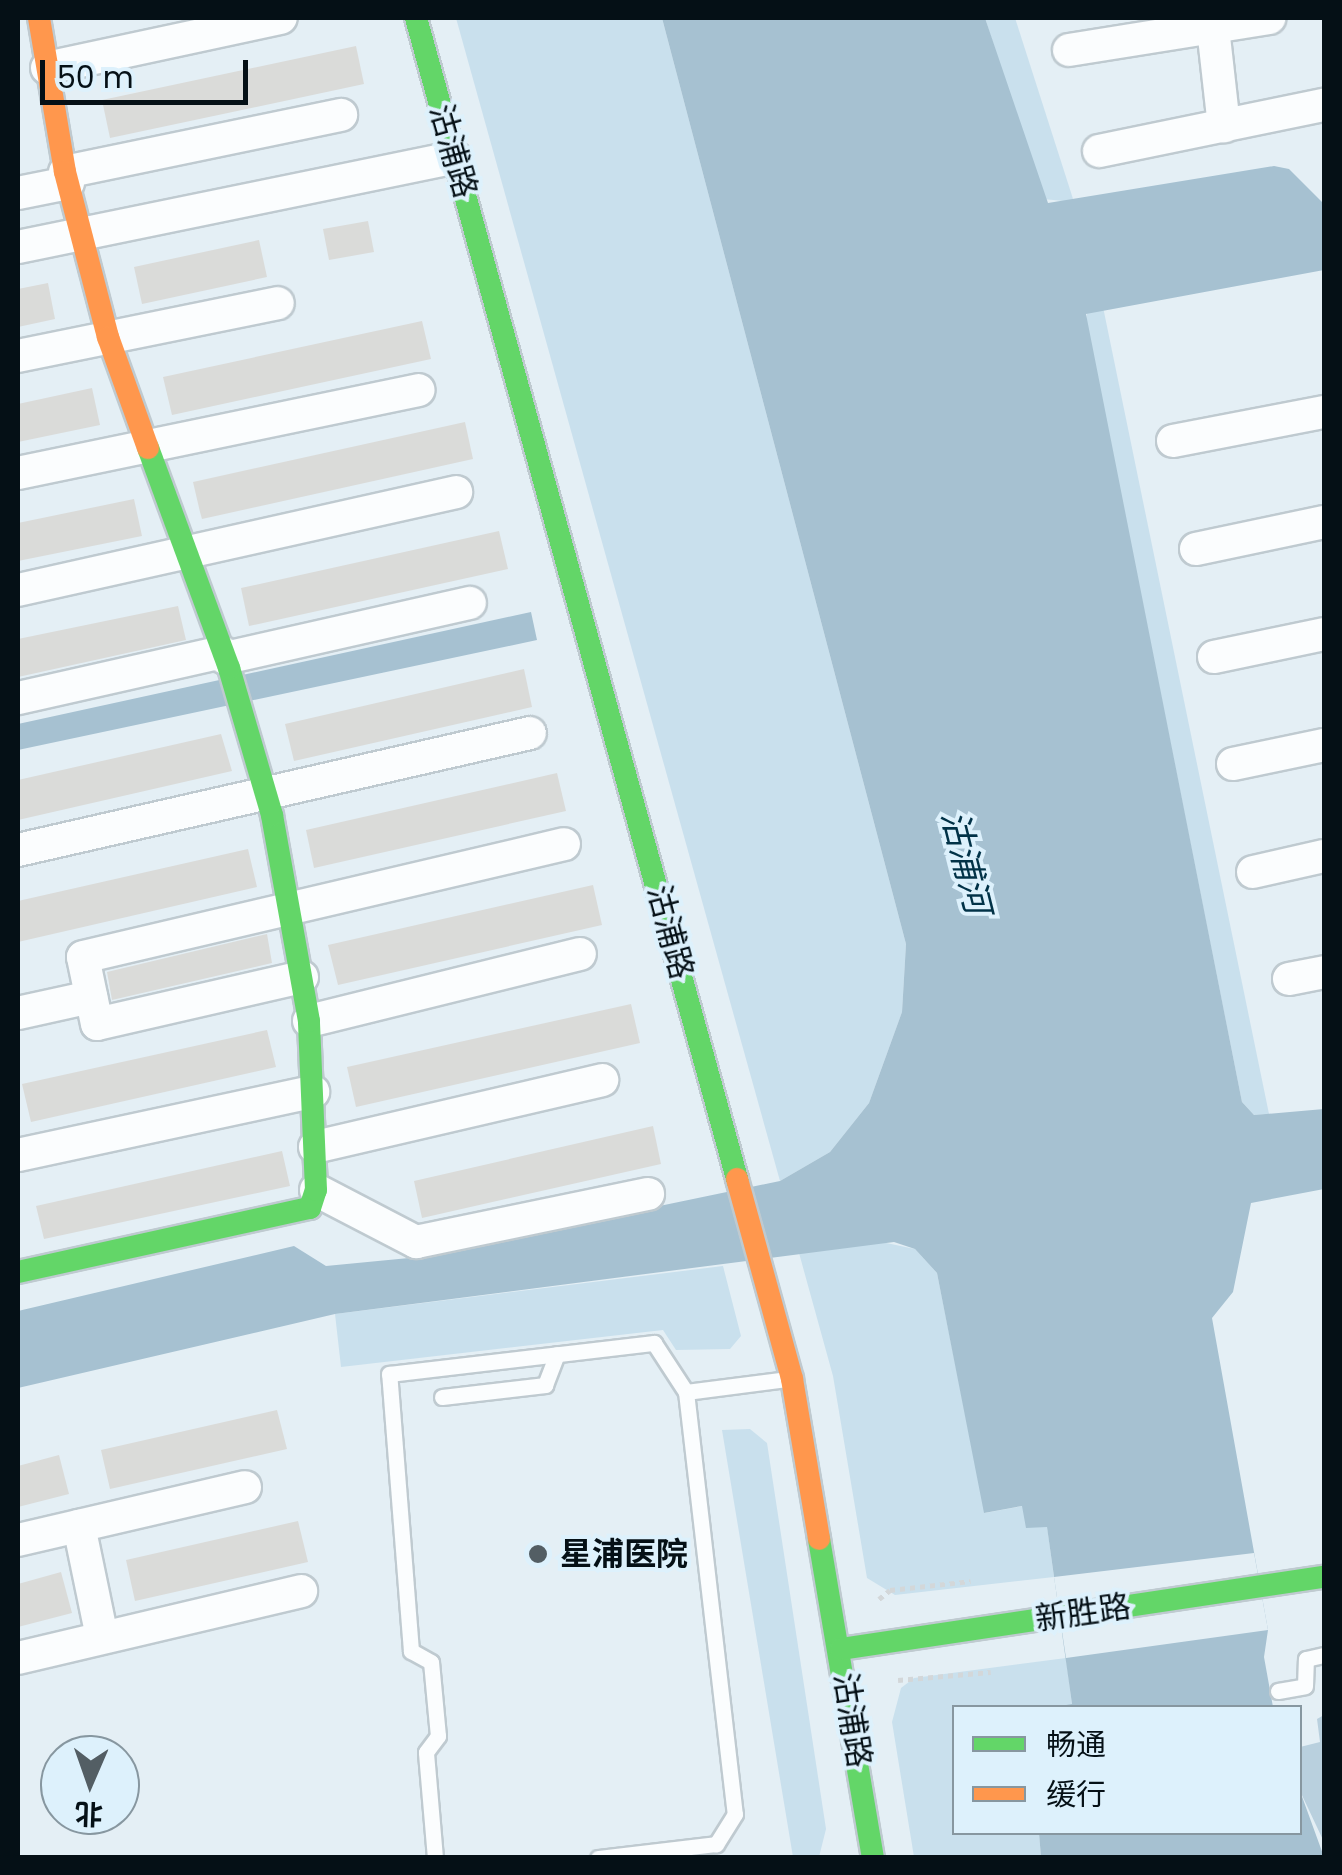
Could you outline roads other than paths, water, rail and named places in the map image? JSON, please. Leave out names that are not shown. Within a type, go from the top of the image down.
[{"type":"street","points":[[18,1272],[310,1208],[316,1190],[309,1021],[266,795],[225,659],[143,447],[108,337],[38,77],[38,18]]},
{"type":"street","points":[[38,77],[280,18]]},
{"type":"street","name":"沽浦路","points":[[416,18],[792,1379],[874,1858]]},
{"type":"street","points":[[1069,50],[1191,24],[1213,28],[1269,18]]},
{"type":"street","points":[[1213,28],[1224,126]]},
{"type":"street","points":[[1099,151],[1324,105]]},
{"type":"street","points":[[18,193],[66,178],[341,115]]},
{"type":"street","points":[[18,247],[455,157]]},
{"type":"street","points":[[18,356],[278,303]]},
{"type":"street","points":[[18,473],[418,390]]},
{"type":"street","points":[[1173,441],[1324,412]]},
{"type":"street","points":[[18,590],[456,492]]},
{"type":"street","points":[[1196,549],[1324,522]]},
{"type":"street","points":[[18,698],[225,659],[470,602]]},
{"type":"street","points":[[1214,657],[1324,634]]},
{"type":"street","points":[[18,850],[530,732]]},
{"type":"street","points":[[1233,764],[1324,744]]},
{"type":"street","points":[[302,977],[97,1024],[84,957],[564,844]]},
{"type":"street","points":[[1254,872],[1324,856]]},
{"type":"street","points":[[309,1021],[580,954]]},
{"type":"street","points":[[1289,979],[1324,972]]},
{"type":"street","points":[[18,1014],[92,997]]},
{"type":"street","points":[[316,1147],[602,1080]]},
{"type":"street","points":[[18,1155],[313,1092]]},
{"type":"street","points":[[316,1190],[416,1242],[648,1194]]},
{"type":"street","points":[[18,1540],[245,1487]]},
{"type":"street","points":[[78,1526],[102,1637]]},
{"type":"street","name":"新胜路","points":[[841,1649],[1324,1577]]},
{"type":"street","points":[[18,1658],[301,1591]]},
{"type":"lane","points":[[436,1858],[426,1752],[438,1736],[432,1662],[411,1651],[388,1374],[654,1343],[686,1392],[735,1814],[716,1844],[598,1858]]},
{"type":"lane","points":[[442,1398],[546,1385],[557,1354]]},
{"type":"lane","points":[[686,1392],[792,1379]]},
{"type":"lane","points":[[1278,1691],[1305,1686],[1306,1658],[1324,1655]]},
{"type":"water","name":"沽浦河","points":[[662,18],[985,18],[1048,203],[1274,166],[1289,169],[1324,204],[1324,270],[1086,314],[1242,1102],[1254,1115],[1324,1109],[1324,1189],[1251,1203],[1233,1292],[1212,1318],[1268,1630],[1264,1657],[1273,1705],[1066,1705],[1072,1704],[1047,1527],[1026,1528],[1022,1506],[984,1513],[937,1273],[915,1249],[894,1242],[335,1314],[18,1388],[18,1311],[294,1246],[326,1266],[409,1258],[780,1181],[830,1152],[869,1103],[902,1012],[906,944]]},
{"type":"water","points":[[531,612],[537,640],[18,750],[18,724]]},
{"type":"water","points":[[1302,1796],[1324,1857],[1041,1857],[1039,1835],[1302,1835]]},
{"type":"place","name":"星浦医院","points":[[538,1554]]}]
